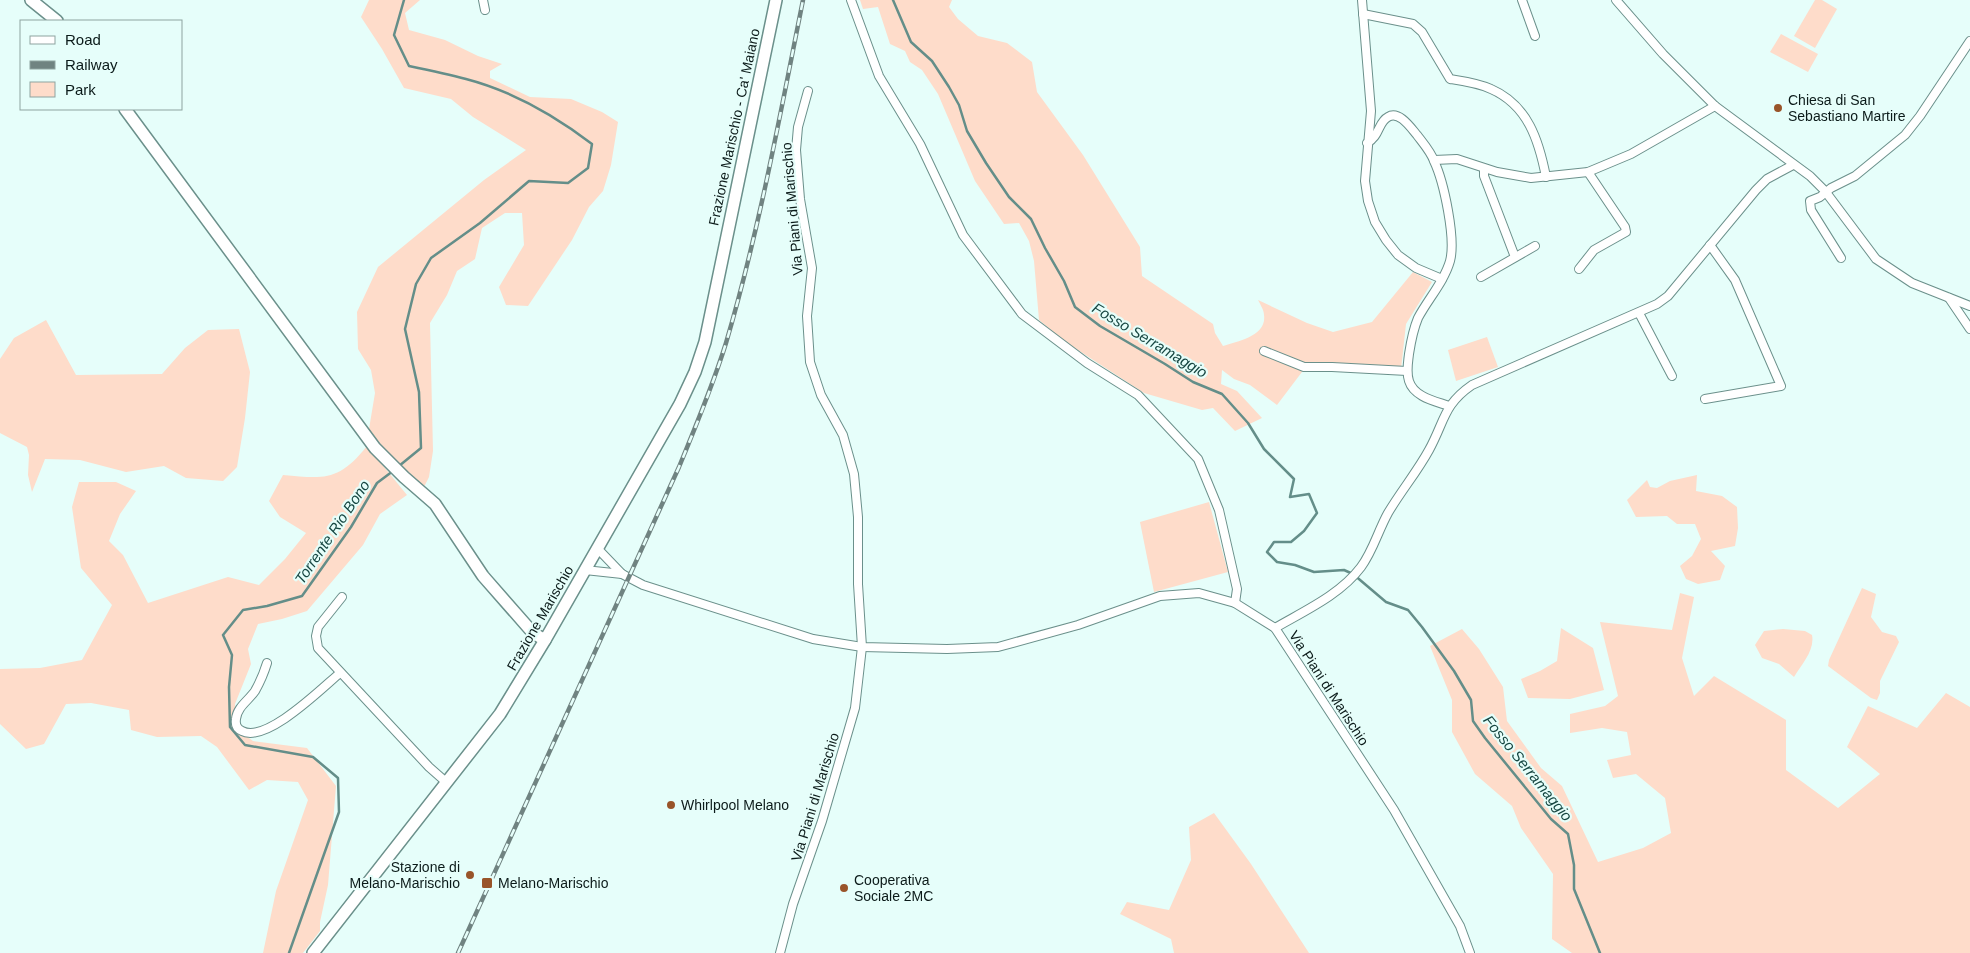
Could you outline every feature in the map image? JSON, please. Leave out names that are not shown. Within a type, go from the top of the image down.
[{"type":"main road","points":[[31,0],[56,20]]},
{"type":"main road","name":"Frazione Marischio - Ca' Maiano","points":[[722,260],[776,0]]},
{"type":"main road","points":[[126,110],[375,448],[434,504],[482,576],[533,633],[545,640]]},
{"type":"main road","name":"Frazione Marischio","points":[[313,953],[500,714],[545,640],[680,404],[695,372],[705,342],[722,260]]},
{"type":"street","points":[[484,0],[486,10]]},
{"type":"street","points":[[851,0],[879,76],[920,144],[962,235],[1022,314],[1087,363],[1138,395],[1198,459],[1220,510],[1237,589],[1235,602]]},
{"type":"street","points":[[1362,0],[1371,111],[1365,181],[1368,202],[1375,222],[1398,255],[1416,268],[1442,279]]},
{"type":"street","points":[[1522,0],[1535,36]]},
{"type":"street","points":[[1616,0],[1670,61],[1716,106],[1810,176],[1825,191],[1876,259],[1912,283],[1970,306]]},
{"type":"street","points":[[1363,14],[1413,24],[1422,32],[1450,79],[1490,88],[1502,95],[1523,114],[1535,134],[1541,150],[1546,177]]},
{"type":"street","points":[[1840,258],[1811,210],[1810,201],[1855,176],[1879,158],[1904,135],[1970,40]]},
{"type":"street","name":"Via Piani di Marischio","points":[[780,953],[794,904],[822,821],[855,708],[862,647],[858,584],[858,517],[854,474],[843,435],[821,396],[810,362],[807,316],[812,268],[800,199],[796,150],[798,127],[808,91]]},
{"type":"street","points":[[1434,160],[1456,159],[1484,169],[1512,176],[1531,178],[1588,172],[1631,154],[1716,106]]},
{"type":"street","points":[[1368,143],[1374,139],[1384,120],[1388,116],[1395,115],[1402,118],[1418,136],[1434,160],[1446,200],[1452,252],[1450,263],[1442,279],[1418,318],[1412,334],[1407,372],[1409,382],[1414,390],[1423,396],[1449,406]]},
{"type":"street","points":[[1274,628],[1329,596],[1348,582],[1361,568],[1398,496],[1430,448],[1449,406],[1459,394],[1472,385],[1657,304],[1668,296],[1756,190],[1767,179],[1793,165]]},
{"type":"street","points":[[1484,169],[1484,176],[1515,257]]},
{"type":"street","points":[[1579,269],[1594,250],[1623,236],[1626,232],[1625,227],[1588,172]]},
{"type":"street","points":[[1705,399],[1781,386],[1735,280],[1710,245]]},
{"type":"street","points":[[1481,277],[1535,246]]},
{"type":"street","points":[[1949,298],[1970,329]]},
{"type":"street","points":[[1638,313],[1672,376]]},
{"type":"street","points":[[1264,351],[1304,367],[1332,366],[1407,372]]},
{"type":"street","points":[[597,548],[622,574]]},
{"type":"street","points":[[585,570],[622,574]]},
{"type":"street","name":"Via Piani di Marischio","points":[[622,574],[643,585],[813,639],[862,647],[947,649],[998,647],[1078,626],[1160,596],[1199,593],[1235,602],[1274,628],[1394,810],[1460,926],[1470,953]]},
{"type":"street","points":[[342,597],[318,627],[316,636],[318,648],[429,767],[446,782]]},
{"type":"street","points":[[268,663],[254,692],[236,716],[235,724],[238,729],[250,734],[284,720],[295,713],[340,673]]},
{"type":"green space","points":[[369,0],[420,0],[405,13],[409,30],[445,40],[478,56],[502,64],[490,71],[490,78],[530,97],[571,99],[602,112],[618,122],[611,165],[603,191],[589,207],[572,240],[528,306],[506,305],[499,287],[524,245],[522,213],[505,213],[482,228],[475,259],[457,271],[447,295],[430,323],[433,451],[429,477],[424,487],[384,449],[369,429],[375,393],[371,370],[358,349],[357,312],[378,267],[484,180],[526,150],[473,117],[451,99],[404,88],[361,17]]},
{"type":"green space","points":[[860,0],[952,0],[949,7],[958,19],[978,36],[1007,43],[1032,62],[1037,92],[1083,155],[1140,247],[1142,276],[1213,324],[1215,333],[1223,346],[1250,337],[1261,328],[1264,322],[1264,313],[1258,300],[1307,323],[1333,332],[1372,322],[1413,272],[1432,282],[1406,324],[1401,369],[1305,368],[1277,405],[1250,385],[1234,379],[1222,370],[1221,384],[1237,391],[1262,418],[1235,431],[1213,408],[1202,410],[1144,393],[1064,341],[1039,320],[1034,261],[1029,241],[1019,223],[1004,224],[975,181],[938,94],[922,70],[910,62],[905,51],[890,44],[878,7],[863,9]]},
{"type":"green space","points":[[1815,0],[1822,0],[1837,9],[1815,48],[1794,36]]},
{"type":"green space","points":[[1781,34],[1818,54],[1808,72],[1770,52]]},
{"type":"green space","points":[[46,320],[76,375],[162,374],[185,348],[208,330],[239,329],[250,372],[237,467],[223,481],[186,478],[164,466],[126,472],[80,460],[45,459],[32,492],[28,475],[29,455],[27,447],[0,433],[0,359],[14,338]]},
{"type":"green space","points":[[1487,337],[1498,367],[1456,381],[1448,350]]},
{"type":"green space","points":[[367,446],[407,495],[380,514],[363,545],[307,611],[258,624],[248,649],[251,664],[235,704],[235,728],[253,741],[307,748],[336,786],[328,885],[320,922],[320,931],[303,953],[263,953],[276,891],[308,800],[298,782],[267,780],[249,790],[217,747],[201,736],[157,737],[131,730],[129,710],[91,703],[66,704],[44,744],[26,749],[0,724],[0,669],[40,668],[82,660],[112,605],[81,568],[72,507],[79,482],[116,482],[136,491],[120,514],[109,541],[123,555],[148,603],[228,577],[259,585],[285,559],[306,533],[280,517],[269,501],[283,475],[321,477],[339,472],[348,466]]},
{"type":"green space","points":[[1697,475],[1696,491],[1722,496],[1737,507],[1738,528],[1735,546],[1711,551],[1725,566],[1720,580],[1698,584],[1686,579],[1680,566],[1692,556],[1701,539],[1695,524],[1677,524],[1667,516],[1636,517],[1627,500],[1647,480],[1650,487],[1657,488],[1670,481]]},
{"type":"green space","points":[[1209,502],[1228,572],[1154,592],[1140,522]]},
{"type":"green space","points":[[1862,588],[1876,594],[1871,617],[1882,632],[1896,636],[1899,642],[1880,681],[1880,693],[1877,700],[1871,698],[1828,666]]},
{"type":"green space","points":[[1680,593],[1694,597],[1682,658],[1694,696],[1714,676],[1786,720],[1786,770],[1838,808],[1880,774],[1847,747],[1868,706],[1917,728],[1946,693],[1970,707],[1970,953],[1572,953],[1552,939],[1553,874],[1521,828],[1512,806],[1475,774],[1452,732],[1452,700],[1430,646],[1462,629],[1479,649],[1503,687],[1507,721],[1541,768],[1562,786],[1598,862],[1643,848],[1671,833],[1665,798],[1636,774],[1613,778],[1607,760],[1631,755],[1627,732],[1602,728],[1570,733],[1570,714],[1605,706],[1618,696],[1600,622],[1672,630]]},
{"type":"green space","points":[[1561,628],[1593,648],[1604,690],[1570,699],[1528,698],[1521,679],[1557,661]]},
{"type":"green space","points":[[1783,629],[1805,631],[1812,635],[1810,651],[1794,677],[1779,664],[1762,658],[1755,645],[1764,631]]},
{"type":"green space","points":[[1214,813],[1251,864],[1309,953],[1174,953],[1171,939],[1120,914],[1127,902],[1169,910],[1191,860],[1189,827]]},
{"type":"waterway","name":"Torrente Rio Bono","points":[[399,466],[421,448],[419,392],[405,329],[416,284],[431,258],[480,223],[529,181],[568,183],[588,168],[592,144],[548,114],[500,90],[466,79],[409,66],[394,35],[404,0]]},
{"type":"waterway","name":"Fosso Serramaggio","points":[[893,0],[911,42],[932,61],[949,87],[959,105],[967,131],[986,163],[1009,197],[1031,219],[1064,281],[1075,307],[1100,326],[1193,382],[1222,394],[1248,423],[1264,449],[1294,479],[1290,497],[1309,494],[1317,513],[1304,531],[1291,542],[1274,542],[1267,552],[1277,562],[1295,565],[1314,572],[1344,570],[1353,574],[1386,602],[1408,610],[1422,627],[1454,671],[1471,700],[1473,721],[1551,819],[1568,834],[1574,865],[1574,889],[1600,953]]},
{"type":"waterway","name":"Torrente Rio Bono","points":[[289,953],[339,812],[338,778],[313,757],[245,745],[230,727],[229,687],[232,655],[223,635],[243,610],[267,606],[302,596],[351,527],[377,483],[393,471]]},
{"type":"railway","points":[[458,953],[679,467],[716,374],[738,301],[759,216],[803,0]]},
{"type":"place","name":"Chiesa di San Sebastiano Martire","points":[[1778,108]]},
{"type":"place","name":"Whirlpool Melano","points":[[671,805]]},
{"type":"place","name":"Stazione di Melano-Marischio","points":[[470,875]]},
{"type":"place","name":"Melano-Marischio","points":[[487,883]]},
{"type":"place","name":"Cooperativa Sociale 2MC","points":[[844,888]]}]
